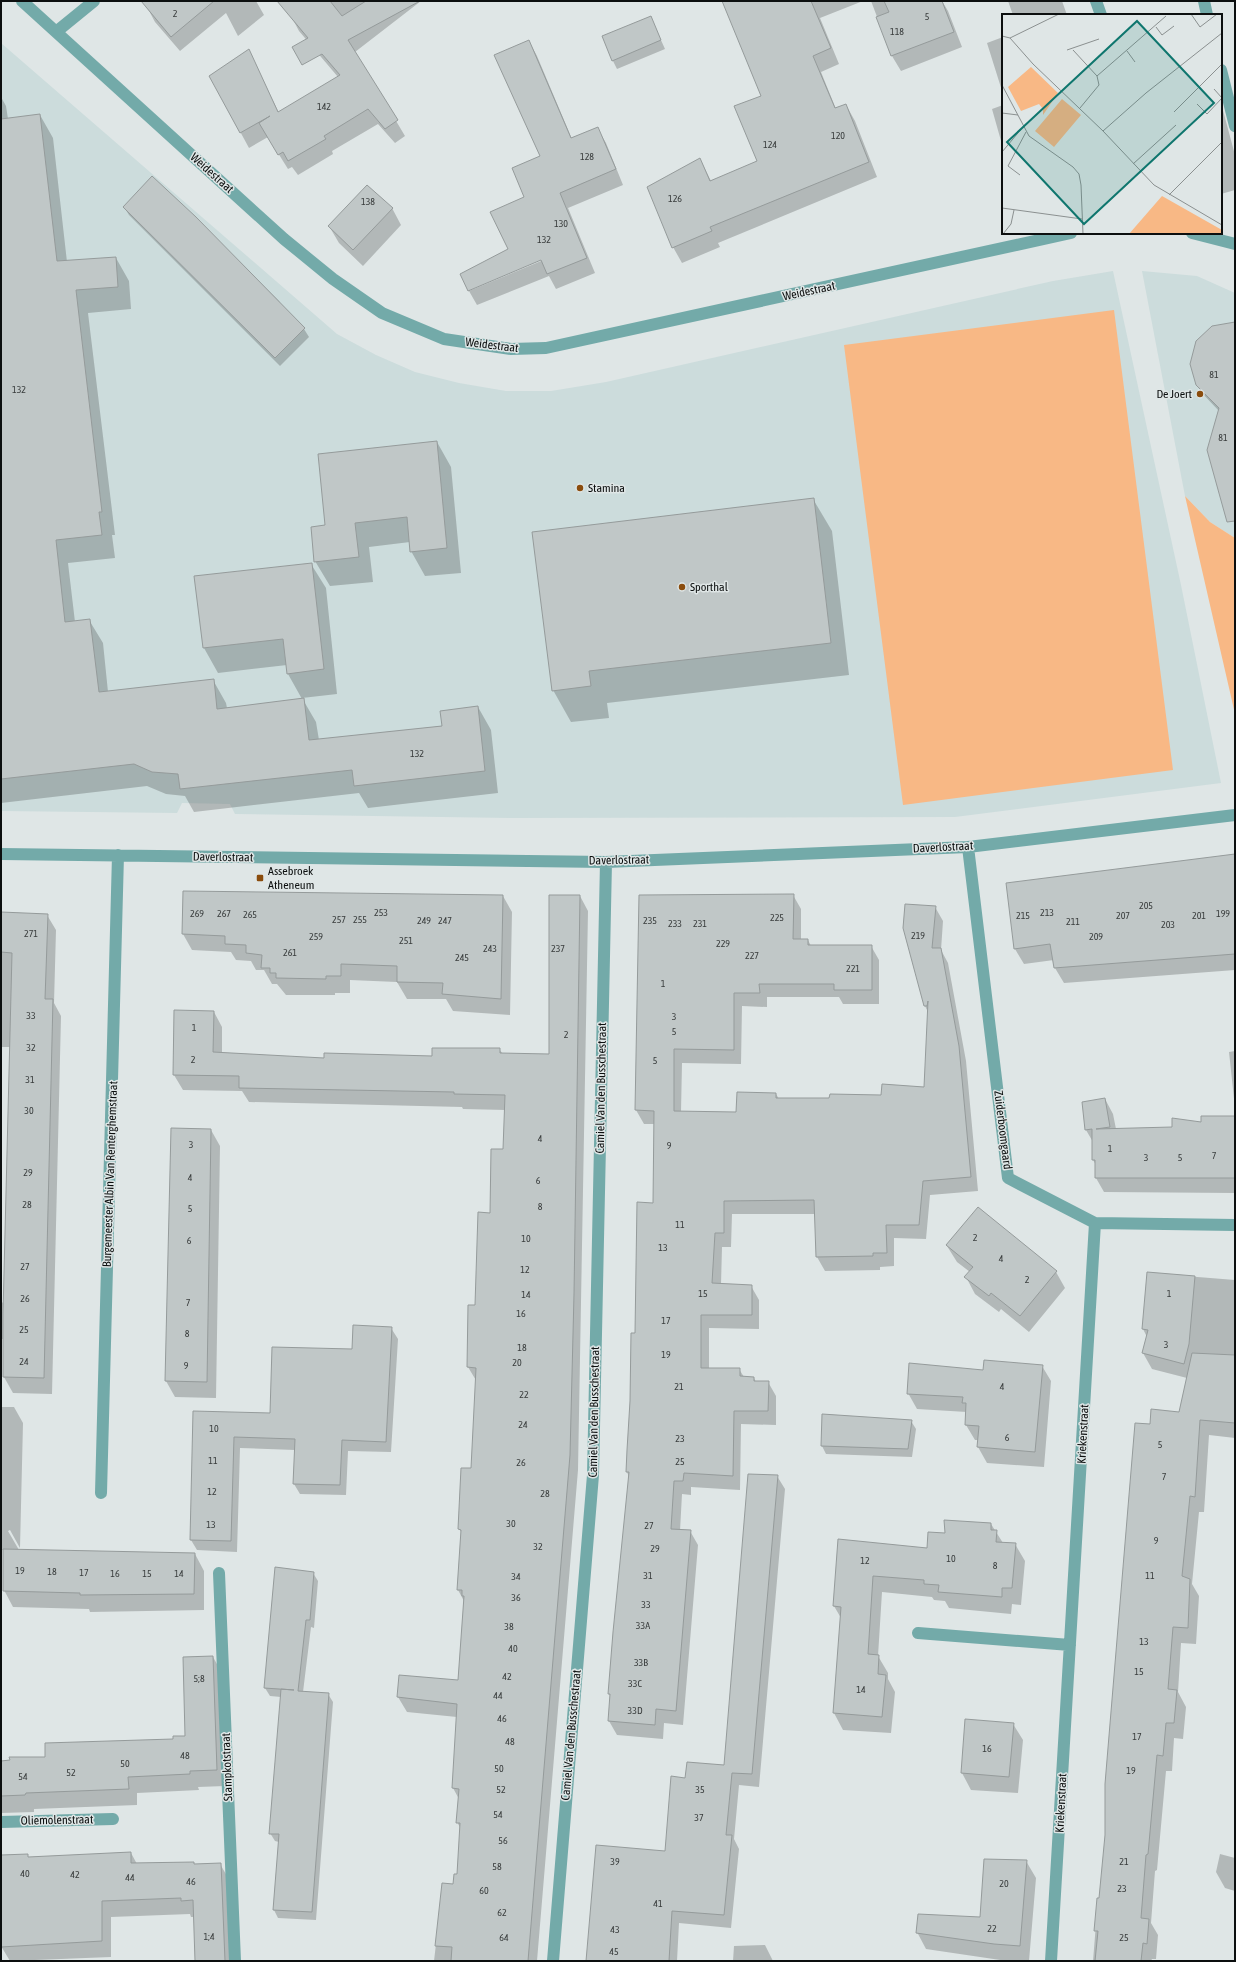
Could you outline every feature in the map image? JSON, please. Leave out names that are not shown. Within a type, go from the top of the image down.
[{"type":"street","name":"Weidestraat","points":[[22,1],[284,239],[333,279],[382,313],[444,339],[511,349],[546,348],[1066,234]]},
{"type":"street","points":[[56,32],[94,1]]},
{"type":"street","points":[[1096,1],[1101,14]]},
{"type":"street","points":[[1204,1],[1207,14]]},
{"type":"street","points":[[1222,74],[1235,126]]},
{"type":"street","points":[[1196,234],[1235,244]]},
{"type":"street","name":"Daverlostraat","points":[[1,854],[606,862],[968,847],[1235,815]]},
{"type":"street","name":"Zuiderboomgaard","points":[[968,847],[1008,1178],[1095,1223],[1235,1225]]},
{"type":"street","name":"Burgemeester Albin Van Renterghemstraat","points":[[101,1493],[118,855]]},
{"type":"street","name":"Camiel Van den Busschestraat","points":[[553,1961],[593,1475],[606,862]]},
{"type":"street","name":"Kriekenstraat","points":[[1051,1961],[1095,1223]]},
{"type":"street","name":"Stampkotstraat","points":[[219,1573],[235,1961]]},
{"type":"street","points":[[918,1633],[1070,1645]]},
{"type":"street","name":"Oliemolenstraat","points":[[1,1822],[113,1819]]},
{"type":"shaded area","name":"Stamina","points":[[1,43],[337,334],[376,355],[415,372],[459,383],[506,391],[551,391],[606,382],[1053,281],[1113,271],[1181,585],[1221,783],[955,817],[510,818],[235,814],[230,804],[182,803],[177,813],[1,811]]},
{"type":"shaded area","name":"De Joert","points":[[1142,271],[1197,276],[1235,293],[1235,538],[1210,522],[1185,496]]},
{"type":"shaded area","points":[[1114,310],[1173,770],[903,805],[844,345]]},
{"type":"shaded area","points":[[1185,496],[1210,522],[1235,538],[1235,714]]},
{"type":"building","points":[[141,1],[214,1],[171,37]]},
{"type":"building","points":[[277,1],[330,1],[342,16],[366,1],[420,1],[348,40],[398,120],[385,129],[368,109],[324,136],[326,139],[288,161],[283,152],[278,155],[259,123],[270,116],[240,133],[209,76],[249,49],[278,112],[340,75],[322,54],[302,65],[292,47],[308,38]]},
{"type":"building","points":[[722,1],[811,1],[831,48],[813,56],[835,108],[846,104],[869,162],[710,227],[712,231],[672,248],[647,187],[700,158],[710,181],[757,161],[734,106],[761,96]]},
{"type":"building","points":[[884,1],[942,1],[954,32],[891,56],[876,17],[889,12]]},
{"type":"building","points":[[651,16],[661,40],[612,61],[602,36]]},
{"type":"building","points":[[529,40],[571,138],[598,127],[616,169],[560,193],[587,258],[547,274],[541,260],[468,291],[460,274],[508,249],[490,212],[524,197],[512,168],[540,156],[494,55]]},
{"type":"building","points":[[40,114],[57,261],[116,257],[118,287],[76,290],[102,512],[99,512],[102,535],[56,540],[65,622],[90,619],[99,692],[214,679],[217,709],[304,698],[309,740],[442,726],[440,711],[478,706],[485,771],[354,786],[352,770],[180,789],[178,774],[152,772],[134,764],[1,779],[1,119]]},
{"type":"building","points":[[152,176],[196,217],[305,328],[275,358],[123,207]]},
{"type":"building","points":[[367,185],[393,208],[353,250],[328,226]]},
{"type":"building","points":[[1235,322],[1235,521],[1227,522],[1207,450],[1219,408],[1196,385],[1190,364],[1196,341],[1212,326]]},
{"type":"building","points":[[437,441],[447,548],[410,552],[407,517],[355,523],[359,557],[314,562],[311,527],[325,525],[318,454]]},
{"type":"building","name":"Sporthal","points":[[814,498],[831,643],[589,671],[591,686],[552,691],[532,532]]},
{"type":"building","points":[[312,563],[324,669],[287,674],[283,639],[203,648],[194,576]]},
{"type":"building","points":[[1235,854],[1235,954],[1054,968],[1050,944],[1014,949],[1006,883]]},
{"type":"building","points":[[183,891],[503,895],[501,999],[442,994],[443,983],[397,982],[397,966],[341,964],[341,976],[326,976],[326,979],[276,978],[276,973],[270,973],[270,968],[261,968],[262,955],[246,953],[246,945],[225,944],[225,936],[182,934]]},
{"type":"building","points":[[794,894],[793,939],[808,939],[808,945],[872,945],[872,990],[834,990],[834,984],[759,984],[760,993],[734,993],[734,1050],[674,1049],[674,1111],[736,1112],[737,1092],[776,1093],[776,1098],[829,1098],[830,1094],[881,1095],[882,1084],[924,1087],[928,1001],[927,1006],[924,1006],[903,928],[905,904],[936,906],[932,948],[941,948],[959,1046],[971,1177],[923,1181],[919,1225],[886,1225],[887,1253],[873,1253],[873,1256],[816,1257],[814,1200],[724,1201],[724,1233],[715,1233],[712,1283],[752,1285],[752,1315],[701,1315],[701,1368],[740,1368],[740,1376],[754,1377],[754,1381],[769,1381],[768,1411],[734,1411],[733,1476],[684,1473],[683,1481],[674,1481],[671,1529],[691,1530],[676,1711],[656,1709],[655,1725],[608,1721],[610,1694],[608,1694],[613,1632],[629,1472],[626,1472],[630,1401],[631,1333],[635,1333],[637,1202],[653,1203],[654,1111],[635,1110],[639,895]]},
{"type":"building","points":[[549,895],[580,895],[574,1294],[570,1455],[528,1961],[451,1961],[452,1947],[435,1946],[442,1883],[453,1884],[454,1874],[457,1874],[460,1823],[456,1823],[459,1789],[452,1788],[457,1704],[397,1697],[399,1675],[458,1680],[464,1596],[462,1596],[462,1590],[457,1590],[461,1530],[458,1529],[461,1468],[471,1468],[476,1368],[467,1367],[468,1305],[475,1305],[478,1212],[490,1213],[491,1149],[503,1149],[505,1095],[454,1094],[454,1092],[239,1088],[239,1076],[173,1075],[174,1010],[214,1011],[213,1052],[324,1058],[324,1053],[432,1056],[432,1048],[500,1048],[500,1053],[549,1054]]},
{"type":"building","points":[[1,912],[48,914],[45,999],[53,999],[44,1378],[3,1377],[3,1313],[12,953],[1,952]]},
{"type":"building","points":[[1105,1098],[1110,1127],[1096,1129],[1172,1127],[1172,1118],[1201,1122],[1201,1116],[1235,1116],[1235,1178],[1095,1178],[1095,1160],[1092,1160],[1092,1129],[1085,1130],[1082,1102]]},
{"type":"building","points":[[171,1128],[211,1129],[207,1382],[165,1381]]},
{"type":"building","points":[[978,1207],[1057,1271],[1020,1316],[991,1293],[989,1296],[964,1277],[973,1267],[946,1245]]},
{"type":"building","points":[[1147,1272],[1195,1276],[1189,1344],[1184,1364],[1142,1353],[1148,1330],[1142,1329]]},
{"type":"building","points":[[353,1325],[392,1327],[386,1442],[342,1440],[340,1485],[293,1484],[295,1439],[234,1437],[231,1541],[190,1540],[193,1411],[270,1413],[272,1347],[352,1349]]},
{"type":"building","points":[[1192,1353],[1235,1355],[1235,1423],[1200,1420],[1195,1497],[1190,1496],[1182,1576],[1190,1579],[1188,1628],[1173,1627],[1168,1689],[1177,1690],[1174,1723],[1166,1723],[1163,1756],[1157,1755],[1148,1854],[1146,1855],[1141,1918],[1149,1919],[1147,1944],[1143,1943],[1141,1961],[1095,1961],[1098,1931],[1094,1931],[1097,1898],[1099,1898],[1105,1835],[1105,1784],[1135,1423],[1150,1424],[1151,1409],[1179,1412]]},
{"type":"building","points":[[984,1360],[1043,1365],[1035,1452],[977,1447],[979,1426],[965,1425],[966,1403],[962,1403],[963,1397],[907,1394],[909,1363],[983,1370]]},
{"type":"building","points":[[822,1414],[912,1420],[908,1449],[821,1446]]},
{"type":"building","points":[[748,1474],[778,1475],[752,1774],[732,1773],[726,1835],[732,1835],[724,1915],[672,1911],[669,1961],[586,1961],[596,1845],[665,1851],[671,1776],[685,1778],[687,1762],[724,1765]]},
{"type":"building","points":[[944,1520],[991,1523],[991,1530],[997,1530],[996,1542],[1016,1543],[1012,1588],[1002,1588],[1002,1597],[938,1592],[939,1585],[924,1584],[924,1580],[873,1576],[868,1654],[879,1655],[878,1674],[886,1675],[882,1717],[833,1713],[841,1607],[833,1606],[838,1539],[927,1548],[928,1532],[945,1533]]},
{"type":"building","points":[[3,1549],[195,1553],[194,1594],[80,1595],[80,1593],[3,1591]]},
{"type":"building","points":[[275,1567],[314,1572],[310,1620],[306,1620],[298,1691],[329,1693],[312,1912],[273,1910],[279,1834],[269,1834],[281,1689],[264,1688]]},
{"type":"building","points":[[213,1656],[217,1770],[190,1771],[190,1774],[128,1777],[129,1789],[26,1793],[25,1795],[1,1796],[1,1761],[10,1760],[9,1757],[45,1757],[45,1743],[173,1739],[173,1736],[185,1736],[183,1657]]},
{"type":"building","points":[[965,1719],[1014,1723],[1009,1777],[961,1773]]},
{"type":"building","points":[[131,1852],[131,1863],[221,1863],[225,1961],[195,1961],[193,1900],[181,1901],[181,1898],[102,1901],[102,1941],[1,1947],[1,1855],[28,1854],[28,1857]]},
{"type":"building","points":[[984,1859],[1027,1860],[1020,1946],[994,1944],[916,1933],[918,1914],[980,1917]]},
{"type":"place","name":"De Joert","points":[[1200,394]]},
{"type":"place","name":"Stamina","points":[[580,488]]},
{"type":"place","name":"Sporthal","points":[[682,587]]},
{"type":"place","name":"Assebroek Atheneum","points":[[260,878]]}]
